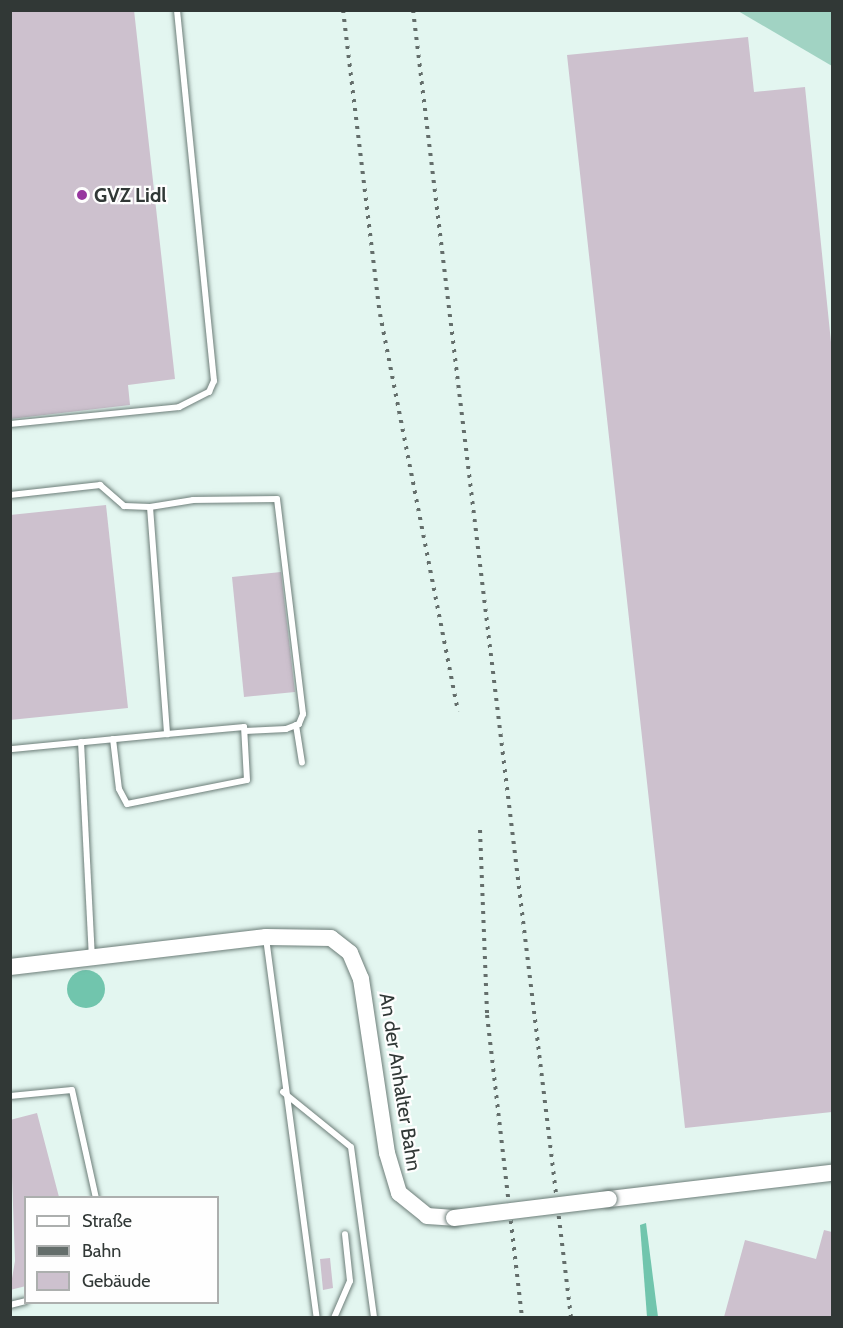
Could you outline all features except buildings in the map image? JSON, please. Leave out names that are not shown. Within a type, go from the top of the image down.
[{"type":"street","name":"An der Anhalter Bahn","points":[[10,967],[266,937],[319,934],[350,953],[361,978],[387,1153],[399,1193],[428,1216],[454,1218],[832,1173]]},
{"type":"lane","points":[[10,424],[179,407],[208,392],[214,381],[177,10]]},
{"type":"lane","points":[[10,495],[100,485],[124,506],[150,507],[193,500],[277,499],[303,714],[296,725],[302,763]]},
{"type":"lane","points":[[150,507],[167,734]]},
{"type":"lane","points":[[10,749],[167,734],[245,731],[296,725]]},
{"type":"lane","points":[[113,739],[119,789],[127,804],[247,780],[245,731]]},
{"type":"lane","points":[[81,742],[92,959]]},
{"type":"lane","points":[[266,937],[283,1092],[317,1317]]},
{"type":"lane","points":[[10,1096],[72,1090],[96,1196]]},
{"type":"lane","points":[[283,1092],[351,1147],[374,1317]]},
{"type":"lane","points":[[334,1317],[350,1281],[345,1234]]},
{"type":"shaded area","points":[[738,11],[832,11],[832,66]]},
{"type":"shaded area","points":[[86,970],[99,976],[105,989],[99,1002],[86,1008],[73,1002],[67,989],[73,976]]},
{"type":"shaded area","points":[[646,1223],[658,1317],[647,1317],[640,1225]]},
{"type":"railway","points":[[343,10],[380,314],[458,711]]},
{"type":"railway","points":[[413,10],[571,1318]]},
{"type":"railway","points":[[480,830],[487,1015],[522,1318]]},
{"type":"place","name":"GVZ Lidl","points":[[82,195]]}]
